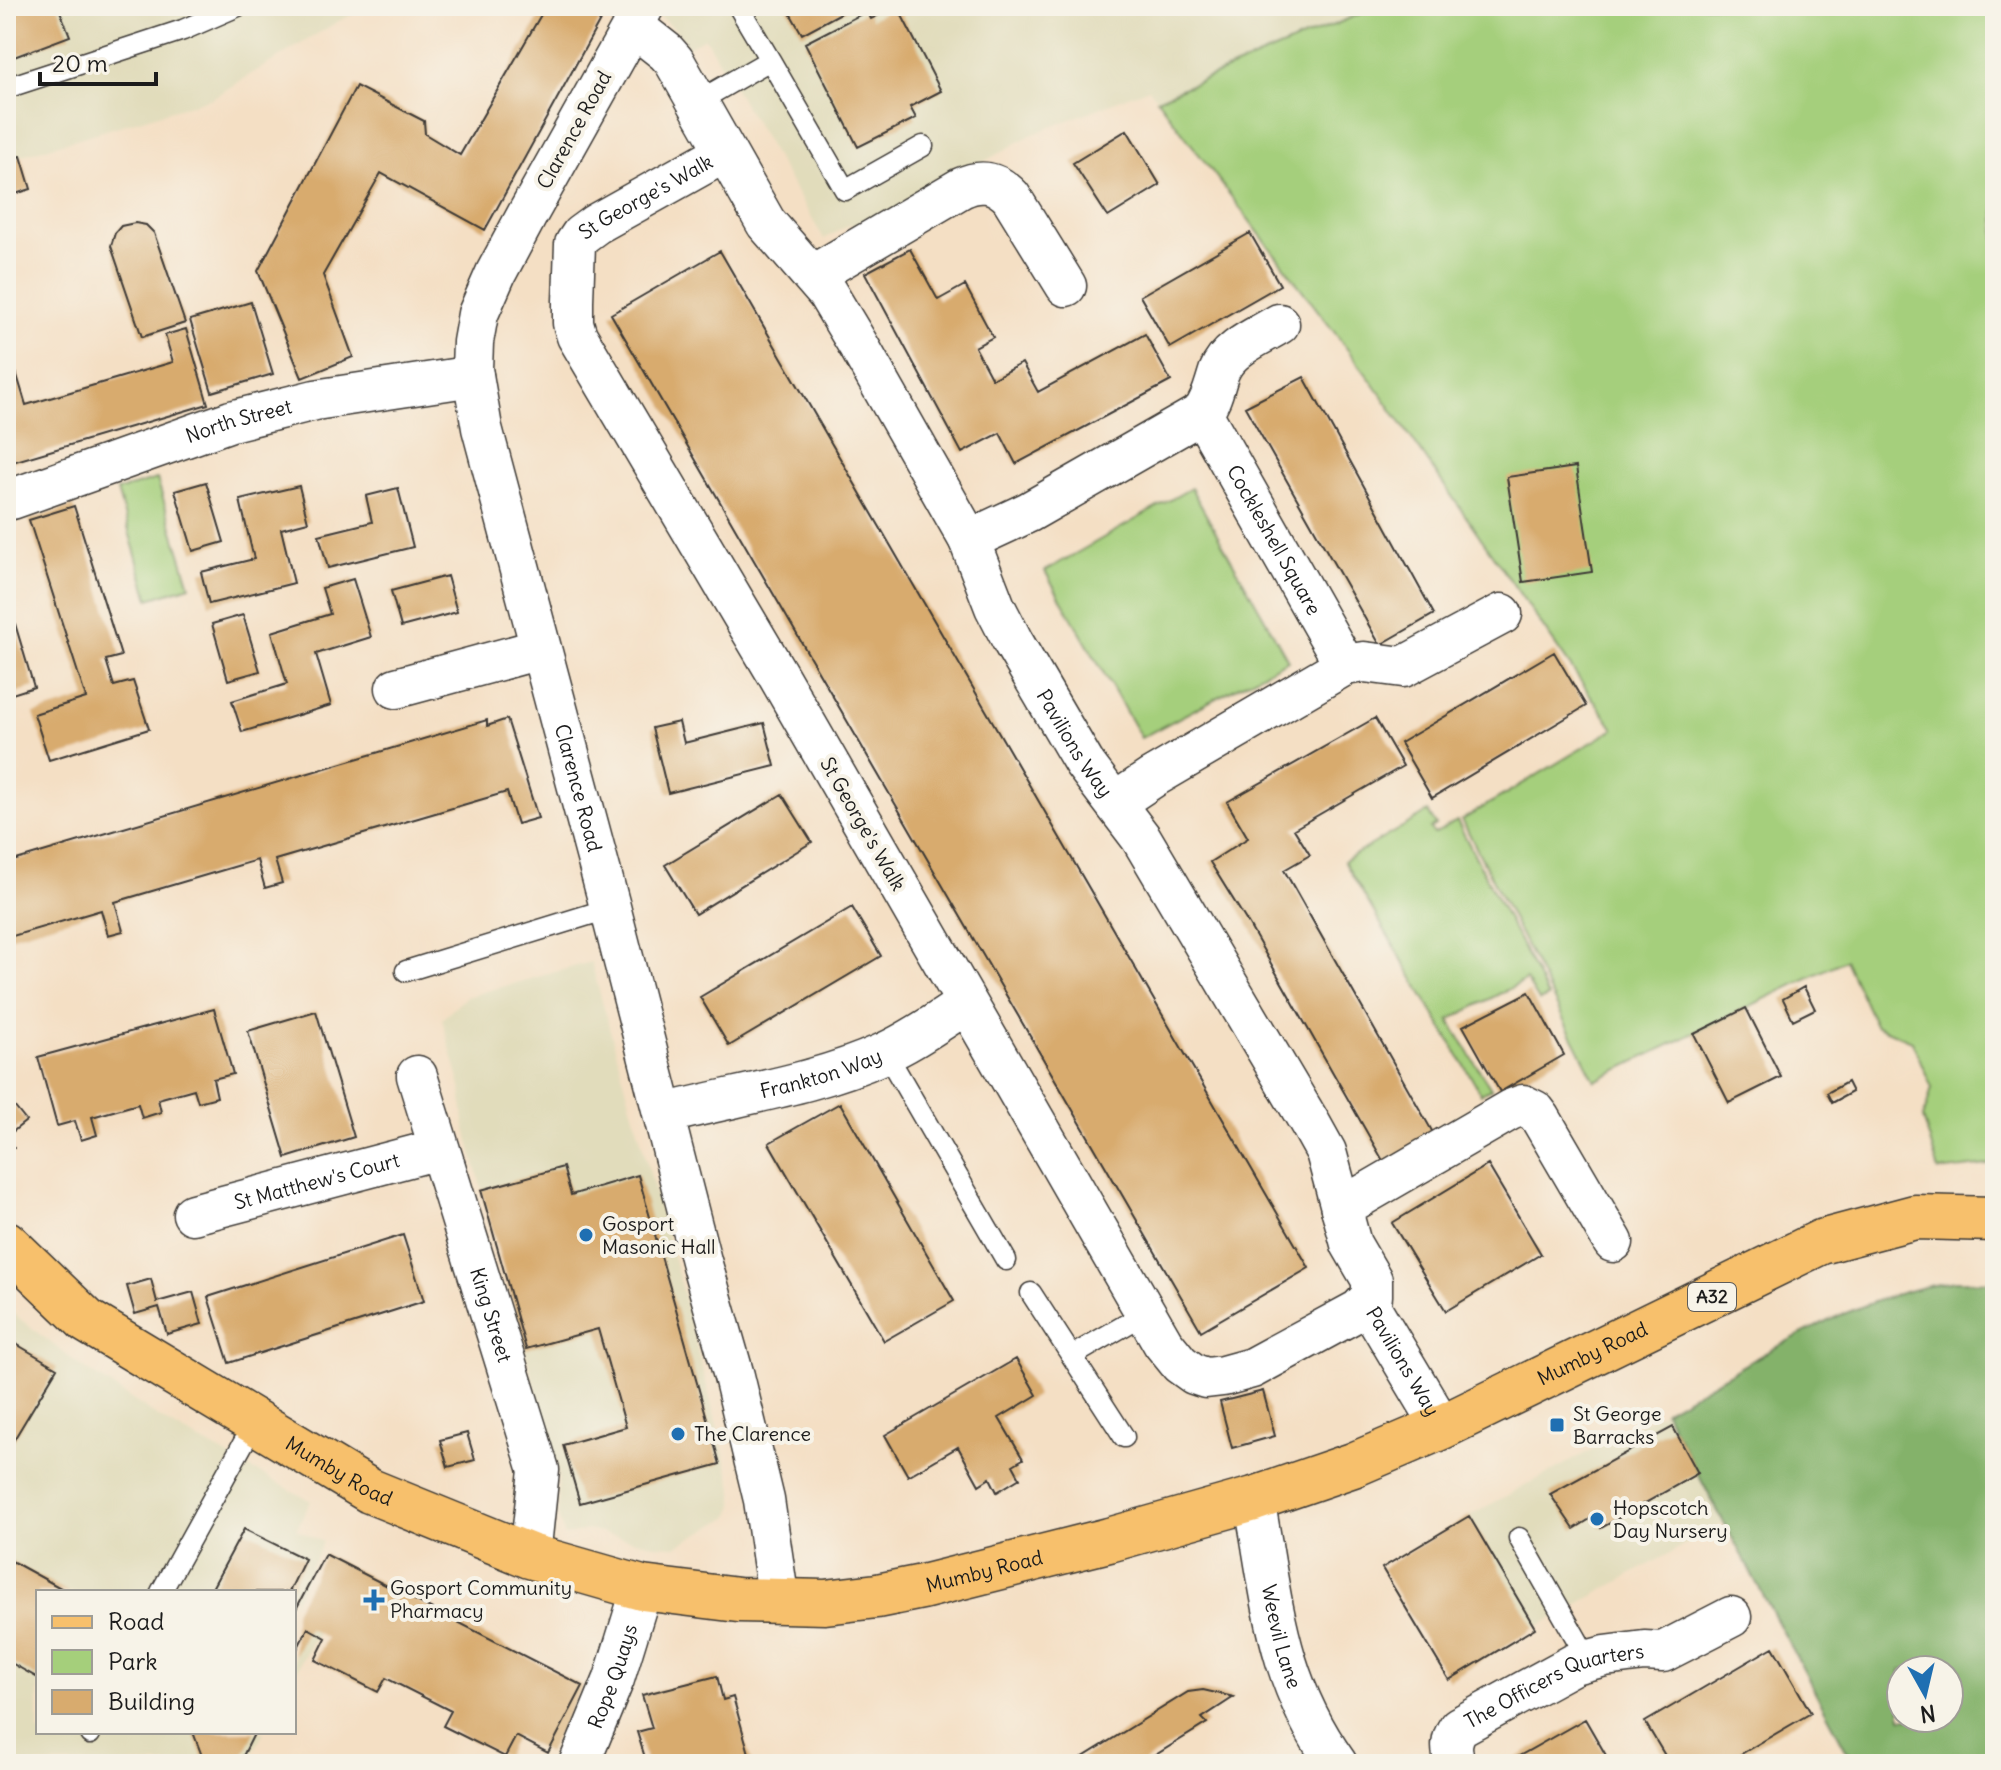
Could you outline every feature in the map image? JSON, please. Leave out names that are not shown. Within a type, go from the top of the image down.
[{"type":"main road","name":"Mumby Road","points":[[6,1243],[87,1321],[370,1491],[530,1556],[642,1588],[779,1602],[845,1601],[922,1587],[1109,1540],[1254,1499],[1353,1465],[1442,1427],[1821,1242],[1915,1217],[1995,1219]]},
{"type":"street","name":"Pavilions Way","points":[[638,16],[669,55],[773,233],[827,293],[904,421],[969,540],[995,607],[1013,642],[1084,763],[1116,802],[1152,855],[1316,1133],[1326,1152],[1351,1244],[1372,1280],[1373,1291],[1368,1303],[1442,1427]]},
{"type":"street","name":"Clarence Road","points":[[638,16],[489,287],[476,324],[473,376],[482,428],[734,1376],[764,1500],[779,1602]]},
{"type":"street","name":"St George's Walk","points":[[713,130],[581,235],[574,250],[573,301],[574,329],[580,341],[776,672],[1163,1343],[1180,1364],[1206,1378],[1252,1368],[1368,1303]]},
{"type":"street","points":[[813,275],[961,188],[985,182],[1001,187],[1011,197],[1066,286]]},
{"type":"street","points":[[969,540],[1029,512],[1202,413],[1211,400],[1220,370],[1229,356],[1279,324]]},
{"type":"street","name":"North Street","points":[[12,499],[231,421],[315,400],[473,376]]},
{"type":"street","name":"Cockleshell Square","points":[[1202,413],[1345,665]]},
{"type":"street","points":[[1116,802],[1345,665],[1364,662],[1403,667],[1502,614]]},
{"type":"street","points":[[396,688],[540,649]]},
{"type":"street","name":"Frankton Way","points":[[664,1114],[823,1075],[886,1053],[966,1004]]},
{"type":"street","name":"King Street","points":[[417,1076],[539,1470],[530,1556]]},
{"type":"street","points":[[1341,1208],[1523,1105],[1535,1111],[1541,1119],[1613,1242]]},
{"type":"street","name":"St Matthew's Court","points":[[193,1214],[439,1149]]},
{"type":"street","name":"Weevil Lane","points":[[1254,1499],[1282,1656],[1302,1707],[1337,1764]]},
{"type":"street","name":"Rope Quays","points":[[579,1764],[619,1666],[642,1588]]},
{"type":"street","name":"The Officers Quarters","points":[[1455,1764],[1451,1748],[1453,1736],[1459,1727],[1563,1669],[1588,1659],[1644,1651],[1663,1652],[1731,1617]]},
{"type":"lane","points":[[6,88],[183,30],[238,6]]},
{"type":"lane","points":[[738,6],[845,190],[923,146]]},
{"type":"lane","points":[[713,130],[770,60]]},
{"type":"lane","points":[[406,971],[611,908]]},
{"type":"lane","points":[[886,1053],[1006,1260]]},
{"type":"lane","points":[[1031,1293],[1124,1437]]},
{"type":"lane","points":[[1072,1356],[1146,1313]]},
{"type":"lane","points":[[162,1590],[255,1422]]},
{"type":"lane","points":[[1519,1538],[1588,1659]]},
{"type":"shaded area","points":[[6,6],[370,6],[337,22],[212,98],[6,160]]},
{"type":"shaded area","points":[[645,6],[1379,6],[1157,99],[1149,88],[1031,135],[858,233],[851,224],[824,239],[705,38],[688,47],[674,28]]},
{"type":"shaded area","points":[[591,962],[673,1255],[734,1492],[734,1505],[729,1517],[676,1546],[655,1545],[587,1530],[564,1536],[558,1514],[558,1473],[464,1122],[461,1087],[442,1019],[466,997]]},
{"type":"shaded area","points":[[6,1308],[78,1364],[167,1423],[311,1501],[296,1529],[323,1542],[296,1599],[296,1590],[36,1590],[36,1734],[263,1734],[247,1764],[6,1764]]},
{"type":"shaded area","name":"Hopscotch Day Nursery","points":[[1664,1411],[1724,1523],[1535,1628],[1469,1516]]},
{"type":"shaded area","points":[[296,1622],[317,1632],[296,1671]]},
{"type":"green space","points":[[1379,6],[1995,6],[1995,1164],[1939,1171],[1923,1118],[1932,1088],[1912,1041],[1875,1025],[1845,960],[1595,1081],[1462,820],[1614,729],[1373,383],[1157,99]]},
{"type":"green space","points":[[157,479],[190,586],[149,599],[117,491]]},
{"type":"green space","points":[[1191,488],[1288,660],[1141,738],[1045,571]]},
{"type":"green space","points":[[1428,812],[1436,825],[1430,829],[1434,834],[1457,821],[1548,997],[1539,1001],[1526,980],[1449,1020],[1491,1089],[1481,1094],[1344,861]]},
{"type":"green space","points":[[1956,1281],[1995,1282],[1995,1750],[1914,1764],[1867,1764],[1847,1751],[1664,1411],[1805,1332],[1878,1300]]},
{"type":"building","points":[[6,6],[58,6],[70,36],[6,60]]},
{"type":"building","points":[[546,6],[608,6],[485,230],[381,173],[323,275],[353,357],[302,378],[258,271],[356,86],[424,121],[425,134],[460,155]]},
{"type":"building","points":[[786,6],[854,6],[802,34]]},
{"type":"building","points":[[897,6],[941,91],[910,107],[916,118],[858,147],[805,43],[867,11],[871,19]]},
{"type":"building","points":[[1127,130],[1160,185],[1108,217],[1073,163]]},
{"type":"building","points":[[21,156],[31,189],[6,197],[6,160]]},
{"type":"building","points":[[135,223],[146,225],[154,233],[185,323],[142,337],[111,246],[121,226]]},
{"type":"building","points":[[1250,233],[1280,285],[1170,348],[1140,296]]},
{"type":"building","points":[[910,249],[938,300],[965,285],[993,337],[975,347],[992,379],[1022,363],[1038,392],[1145,334],[1171,381],[1016,464],[1000,433],[962,453],[865,273]]},
{"type":"building","points":[[720,251],[1309,1268],[1201,1331],[611,314]]},
{"type":"building","points":[[251,302],[273,374],[212,392],[190,320]]},
{"type":"building","points":[[186,329],[208,404],[6,464],[6,339],[26,405],[173,362],[165,335]]},
{"type":"building","points":[[1304,377],[1434,614],[1380,645],[1245,407]]},
{"type":"building","points":[[1576,467],[1592,572],[1523,582],[1507,477]]},
{"type":"building","points":[[206,482],[224,542],[193,551],[175,491]]},
{"type":"building","points":[[299,486],[308,522],[281,529],[294,583],[209,604],[201,572],[254,559],[240,500]]},
{"type":"building","points":[[398,488],[413,547],[328,568],[319,535],[372,522],[366,496]]},
{"type":"building","points":[[74,506],[121,656],[106,660],[114,686],[133,681],[149,729],[49,760],[34,714],[86,698],[29,520]]},
{"type":"building","points":[[447,576],[457,612],[401,627],[391,591]]},
{"type":"building","points":[[353,579],[371,637],[316,654],[331,705],[242,732],[232,701],[287,684],[272,632],[330,614],[322,588]]},
{"type":"building","points":[[6,594],[34,687],[6,696]]},
{"type":"building","points":[[243,615],[260,671],[228,680],[212,624]]},
{"type":"building","points":[[1554,652],[1586,706],[1432,798],[1400,743]]},
{"type":"building","points":[[1375,718],[1403,766],[1294,829],[1310,855],[1284,870],[1436,1138],[1386,1166],[1210,862],[1248,838],[1227,802]]},
{"type":"building","points":[[507,719],[538,818],[517,824],[507,792],[275,860],[282,883],[265,888],[257,860],[115,902],[123,931],[108,935],[101,910],[6,938],[6,863],[487,720],[487,726]]},
{"type":"building","points":[[679,722],[684,743],[764,723],[775,766],[668,793],[652,728]]},
{"type":"building","points":[[782,794],[812,842],[695,914],[665,865]]},
{"type":"building","points":[[852,907],[881,956],[729,1046],[700,997]]},
{"type":"building","points":[[1804,987],[1815,1009],[1793,1020],[1783,999]]},
{"type":"building","points":[[1529,992],[1564,1055],[1500,1092],[1463,1026]]},
{"type":"building","points":[[1746,1008],[1781,1077],[1729,1103],[1694,1034]]},
{"type":"building","points":[[214,1009],[233,1074],[213,1079],[217,1097],[198,1102],[194,1089],[158,1099],[161,1112],[142,1118],[138,1104],[92,1117],[97,1135],[81,1140],[75,1121],[57,1126],[38,1057]]},
{"type":"building","points":[[316,1011],[354,1137],[286,1158],[248,1031]]},
{"type":"building","points":[[1847,1082],[1852,1092],[1832,1103],[1827,1093]]},
{"type":"building","points":[[6,1096],[26,1121],[6,1137]]},
{"type":"building","points":[[840,1103],[954,1301],[884,1341],[769,1143]]},
{"type":"building","points":[[6,1138],[14,1148],[6,1154]]},
{"type":"building","points":[[1488,1165],[1541,1254],[1446,1311],[1392,1223]]},
{"type":"building","points":[[563,1167],[571,1195],[638,1175],[720,1464],[580,1503],[563,1445],[626,1427],[598,1329],[526,1349],[481,1190]]},
{"type":"building","points":[[403,1235],[424,1301],[229,1363],[208,1297]]},
{"type":"building","points":[[151,1279],[157,1302],[193,1292],[202,1324],[167,1334],[159,1307],[135,1314],[127,1286]]},
{"type":"building","points":[[6,1338],[57,1368],[6,1453]]},
{"type":"building","points":[[1016,1359],[1037,1395],[999,1418],[1023,1459],[1013,1465],[1020,1478],[997,1492],[990,1478],[979,1485],[958,1447],[908,1476],[885,1435]]},
{"type":"building","points":[[1263,1391],[1275,1436],[1232,1448],[1220,1402]]},
{"type":"building","points":[[1673,1427],[1698,1473],[1601,1528],[1595,1516],[1574,1529],[1550,1494]]},
{"type":"building","points":[[467,1433],[475,1460],[448,1467],[440,1440]]},
{"type":"building","points":[[1469,1516],[1535,1628],[1449,1680],[1382,1568]]},
{"type":"building","points":[[244,1529],[305,1559],[290,1590],[211,1590]]},
{"type":"building","points":[[325,1554],[583,1686],[548,1753],[516,1736],[505,1757],[443,1726],[451,1711],[386,1678],[378,1692],[315,1660],[326,1638],[308,1628],[296,1651],[296,1609]]},
{"type":"building","points":[[6,1558],[64,1590],[36,1590],[36,1677],[6,1660]]},
{"type":"building","points":[[1773,1647],[1811,1713],[1724,1764],[1670,1764],[1645,1722]]},
{"type":"building","points":[[717,1676],[723,1700],[733,1697],[752,1764],[647,1764],[637,1732],[652,1728],[642,1695]]},
{"type":"building","points":[[1203,1690],[1234,1697],[1202,1718],[1207,1723],[1141,1764],[1072,1764],[1188,1692]]},
{"type":"building","points":[[1585,1719],[1611,1764],[1516,1764],[1514,1759]]},
{"type":"building","points":[[194,1734],[254,1734],[239,1764],[205,1764]]},
{"type":"place","name":"Gosport Masonic Hall","points":[[586,1235]]},
{"type":"place","name":"St George Barracks","points":[[1557,1425]]},
{"type":"place","name":"The Clarence","points":[[678,1434]]},
{"type":"place","name":"Hopscotch Day Nursery","points":[[1597,1519]]},
{"type":"place","name":"Gosport Community Pharmacy","points":[[374,1600]]}]
